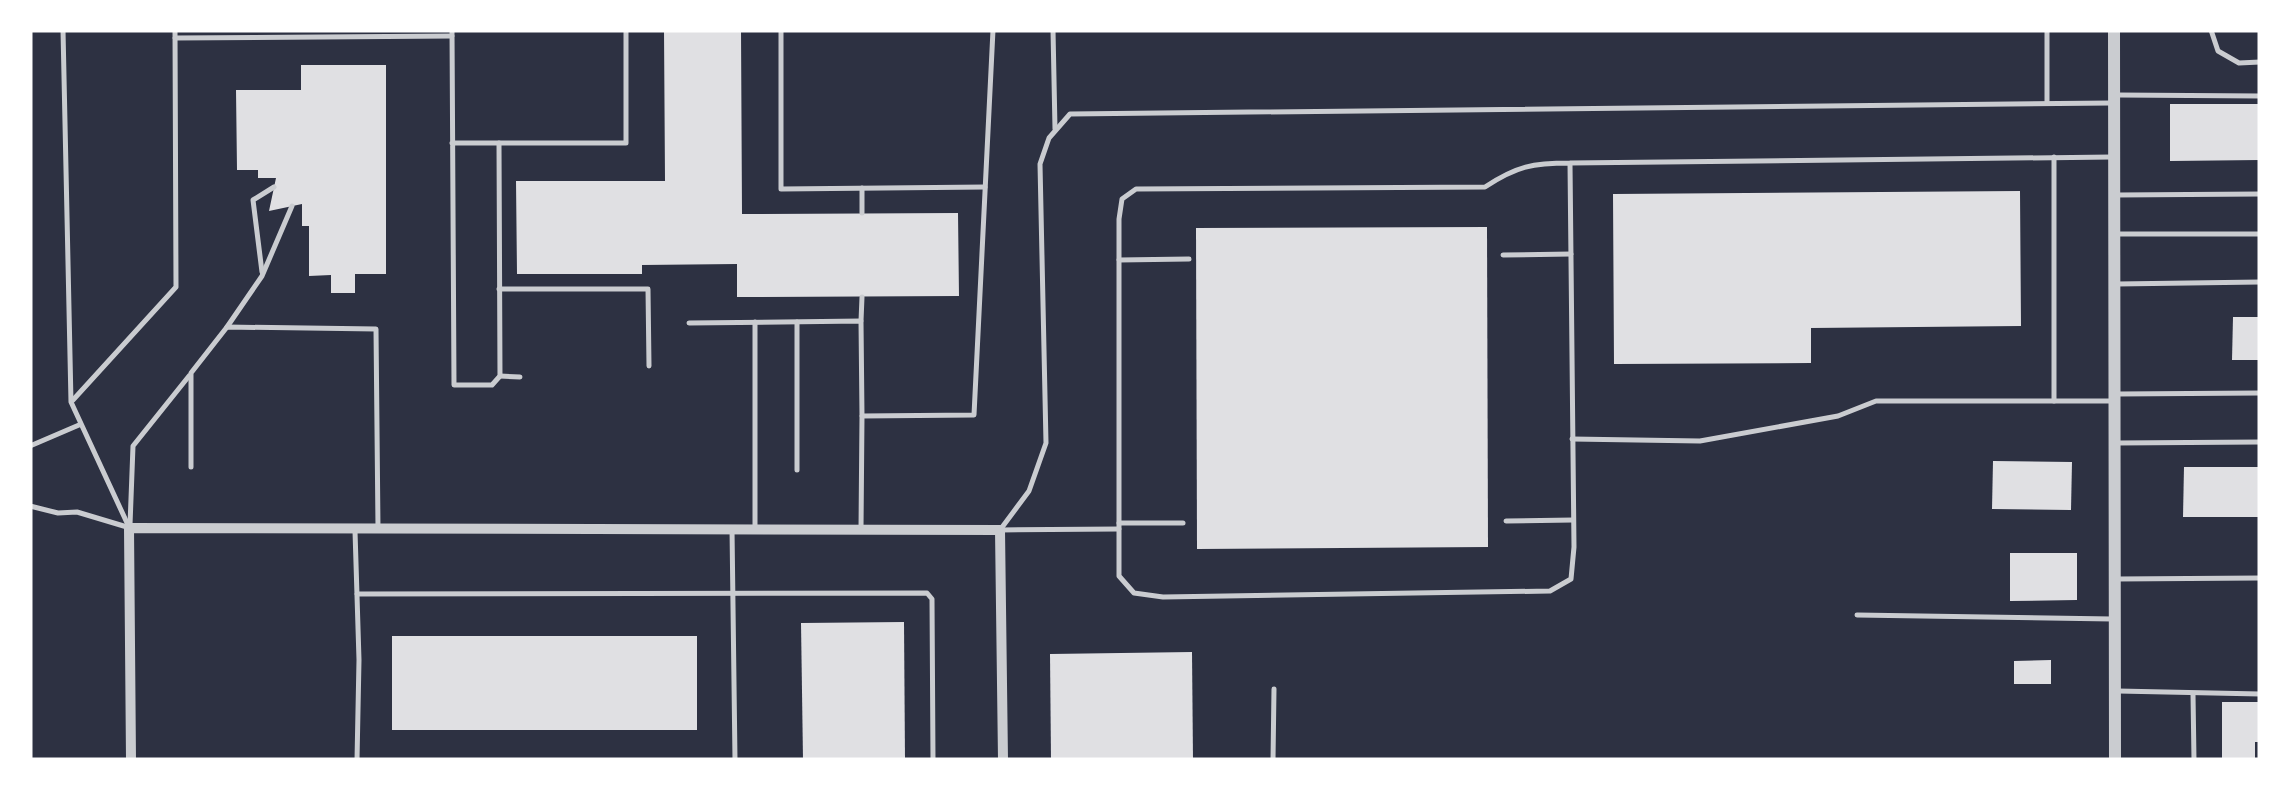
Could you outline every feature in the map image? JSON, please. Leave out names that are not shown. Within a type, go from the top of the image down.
[{"type":"street","points":[[2114,30],[2115,760]]},
{"type":"street","points":[[130,760],[130,528],[378,528],[1000,530],[1002,760]]},
{"type":"lane","points":[[62,30],[71,402],[130,528]]},
{"type":"lane","points":[[452,143],[626,143],[626,30]]},
{"type":"lane","points":[[781,30],[781,188],[985,188]]},
{"type":"lane","points":[[862,416],[974,416],[993,30]]},
{"type":"lane","points":[[1053,30],[1055,132]]},
{"type":"lane","points":[[2047,30],[2047,104]]},
{"type":"lane","points":[[2210,30],[2218,51],[2239,63],[2260,62]]},
{"type":"lane","points":[[71,402],[176,286],[175,34],[452,33],[454,385],[492,385],[500,376],[499,143]]},
{"type":"lane","points":[[1000,530],[1029,491],[1046,442],[1040,164],[1055,132],[1070,114],[2047,104],[2114,98],[2260,96]]},
{"type":"lane","points":[[1570,162],[1574,520],[1571,579],[1550,591],[1163,597],[1134,593],[1120,576],[1119,260],[1122,199],[1136,188],[1485,187],[1530,163],[1570,162],[2114,156]]},
{"type":"lane","points":[[2054,157],[2054,401]]},
{"type":"lane","points":[[262,276],[253,200],[274,187]]},
{"type":"lane","points":[[862,188],[862,214]]},
{"type":"lane","points":[[2114,194],[2260,194]]},
{"type":"lane","points":[[130,528],[132,446],[227,327],[262,276],[292,206]]},
{"type":"lane","points":[[2114,234],[2260,234]]},
{"type":"lane","points":[[1502,254],[1571,254]]},
{"type":"lane","points":[[1119,260],[1189,259]]},
{"type":"lane","points":[[2114,284],[2260,282]]},
{"type":"lane","points":[[499,290],[648,289],[649,366]]},
{"type":"lane","points":[[862,297],[862,530]]},
{"type":"lane","points":[[754,322],[755,529]]},
{"type":"lane","points":[[797,322],[797,470]]},
{"type":"lane","points":[[689,323],[861,322]]},
{"type":"lane","points":[[227,327],[376,328],[378,528]]},
{"type":"lane","points":[[191,374],[192,466]]},
{"type":"lane","points":[[500,376],[520,377]]},
{"type":"lane","points":[[1572,439],[1700,440],[1838,416],[1876,401],[2054,401],[2260,393]]},
{"type":"lane","points":[[30,446],[79,425]]},
{"type":"lane","points":[[2114,442],[2260,442]]},
{"type":"lane","points":[[30,506],[58,514],[77,512],[130,528]]},
{"type":"lane","points":[[1506,521],[1574,520]]},
{"type":"lane","points":[[1000,530],[1183,523]]},
{"type":"lane","points":[[355,528],[357,760]]},
{"type":"lane","points":[[732,529],[735,760]]},
{"type":"lane","points":[[2114,579],[2260,578]]},
{"type":"lane","points":[[357,594],[927,593],[932,599],[934,760]]},
{"type":"lane","points":[[1857,615],[2114,619]]},
{"type":"lane","points":[[1273,760],[1274,689]]},
{"type":"lane","points":[[2114,691],[2260,694]]},
{"type":"lane","points":[[2193,694],[2194,760]]},
{"type":"building","points":[[664,30],[741,30],[742,214],[958,213],[959,296],[737,297],[737,264],[642,265],[642,274],[517,274],[516,181],[665,181]]},
{"type":"building","points":[[301,65],[386,65],[386,274],[355,274],[355,293],[331,293],[331,275],[309,276],[309,226],[302,226],[302,204],[269,211],[276,178],[258,178],[258,170],[237,170],[236,90],[301,90]]},
{"type":"building","points":[[2170,104],[2260,104],[2260,160],[2170,161]]},
{"type":"building","points":[[2020,191],[2021,326],[1811,328],[1811,363],[1614,364],[1613,194]]},
{"type":"building","points":[[1487,227],[1488,547],[1197,549],[1196,228]]},
{"type":"building","points":[[2233,317],[2260,317],[2260,360],[2232,360]]},
{"type":"building","points":[[1993,461],[2072,462],[2071,510],[1992,509]]},
{"type":"building","points":[[2184,467],[2260,467],[2260,517],[2183,517]]},
{"type":"building","points":[[2010,553],[2077,553],[2077,600],[2010,601]]},
{"type":"building","points":[[904,622],[905,760],[803,760],[801,623]]},
{"type":"building","points":[[392,636],[697,636],[697,730],[392,730]]},
{"type":"building","points":[[1192,652],[1193,760],[1051,760],[1050,654]]},
{"type":"building","points":[[2051,660],[2051,684],[2014,684],[2014,661]]},
{"type":"building","points":[[2222,702],[2260,702],[2260,742],[2255,742],[2255,760],[2222,760]]}]
